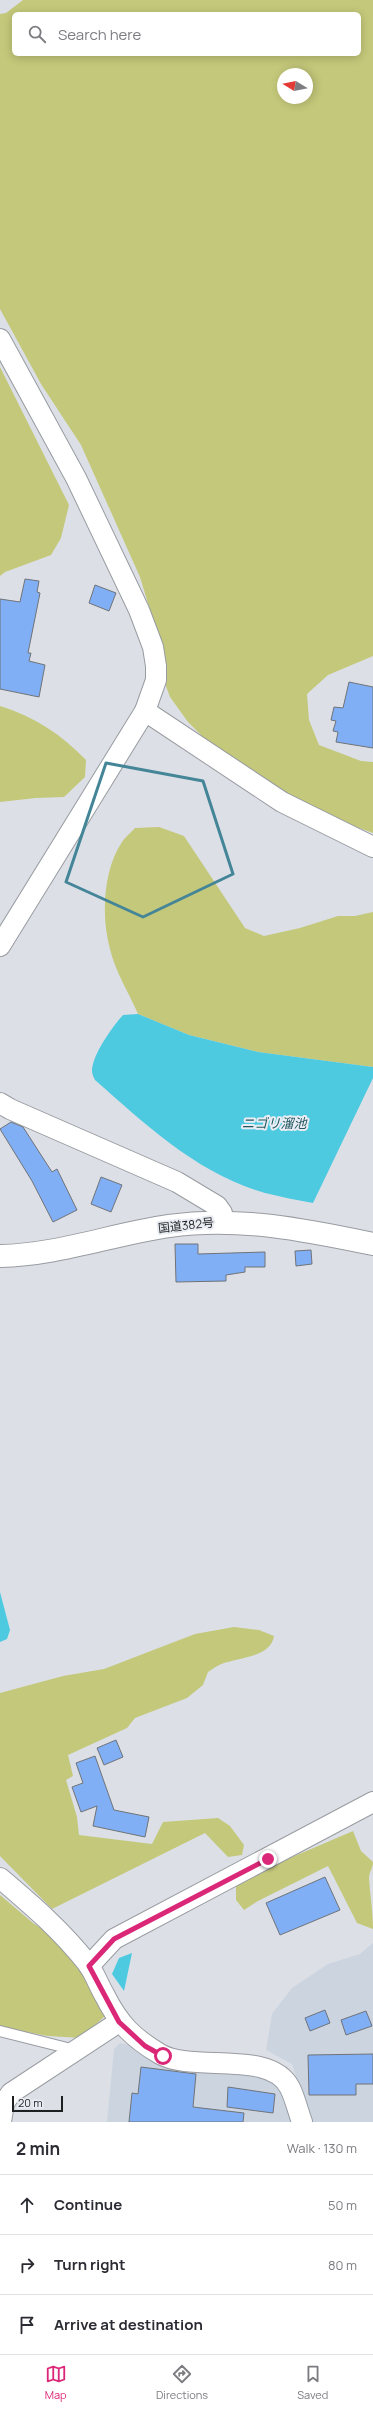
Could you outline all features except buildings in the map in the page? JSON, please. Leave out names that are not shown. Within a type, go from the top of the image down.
[{"type":"highway","name":"国道382号","points":[[0,1256],[56,1250],[170,1226],[223,1222],[313,1231],[373,1244]]},
{"type":"street","points":[[0,339],[76,478],[139,610],[153,647],[156,666],[156,680],[145,711],[0,946]]},
{"type":"street","points":[[145,711],[282,802],[373,847]]},
{"type":"street","points":[[0,1103],[10,1109],[177,1182],[217,1206],[222,1213],[223,1222]]},
{"type":"street","points":[[89,1966],[114,1939],[373,1802]]},
{"type":"street","points":[[0,1878],[56,1925],[89,1966],[119,2022],[145,2046],[163,2056],[186,2062],[242,2064],[266,2068],[290,2086],[302,2122]]},
{"type":"street","points":[[1,2122],[4,2102],[11,2093],[119,2022]]},
{"type":"lane","points":[[0,2030],[76,2050]]},
{"type":"highlighted area","points":[[106,763],[203,781],[233,874],[143,917],[66,882]]},
{"type":"shaded area","points":[[373,1943],[373,2122],[311,2122],[292,2064],[266,2050],[272,2014],[292,1988],[328,1964],[360,1954]]},
{"type":"shaded area","points":[[120,2043],[270,2078],[280,2089],[294,2122],[107,2122],[114,2049]]},
{"type":"green space","points":[[23,0],[373,0],[373,656],[328,675],[307,694],[309,720],[319,745],[361,761],[373,762],[373,833],[312,811],[209,743],[188,722],[170,697],[163,678],[165,659],[140,577],[81,445],[41,384],[0,309],[0,14],[6,13]]},
{"type":"green space","points":[[0,367],[69,505],[61,538],[51,555],[5,572],[0,576]]},
{"type":"green space","points":[[0,706],[24,715],[47,727],[67,742],[86,760],[85,777],[64,797],[0,802]]},
{"type":"green space","points":[[159,827],[184,836],[245,928],[264,936],[300,928],[338,916],[355,916],[373,912],[373,1067],[258,1052],[189,1035],[138,1014],[119,974],[110,949],[105,923],[107,880],[116,853],[123,840],[135,828]]},
{"type":"green space","points":[[234,1627],[259,1630],[274,1636],[272,1643],[268,1648],[256,1655],[223,1663],[208,1672],[203,1685],[187,1698],[135,1718],[127,1728],[68,1755],[73,1776],[66,1780],[77,1817],[79,1835],[152,1844],[163,1822],[218,1818],[230,1826],[244,1845],[242,1855],[228,1857],[205,1833],[52,1909],[0,1856],[0,1693],[63,1676],[104,1669],[195,1634]]},
{"type":"green space","points":[[353,1831],[361,1851],[373,1862],[369,1878],[373,1929],[357,1923],[328,1866],[258,1901],[244,1910],[236,1900],[236,1884],[248,1876]]},
{"type":"green space","points":[[0,1895],[33,1923],[55,1937],[76,1962],[105,2016],[81,2038],[48,2036],[0,2027]]},
{"type":"water","name":"ニゴリ溜池","points":[[138,1014],[189,1035],[258,1052],[373,1067],[373,1078],[313,1203],[265,1193],[241,1185],[217,1174],[195,1161],[154,1131],[95,1080],[92,1072],[95,1057],[109,1033],[123,1015]]},
{"type":"water","points":[[0,1592],[10,1630],[7,1639],[0,1642]]},
{"type":"water","points":[[132,1953],[124,1991],[112,1974],[119,1958]]},
{"type":"route","points":[[163,2056],[145,2046],[119,2022],[89,1966],[114,1939],[268,1859]]}]
